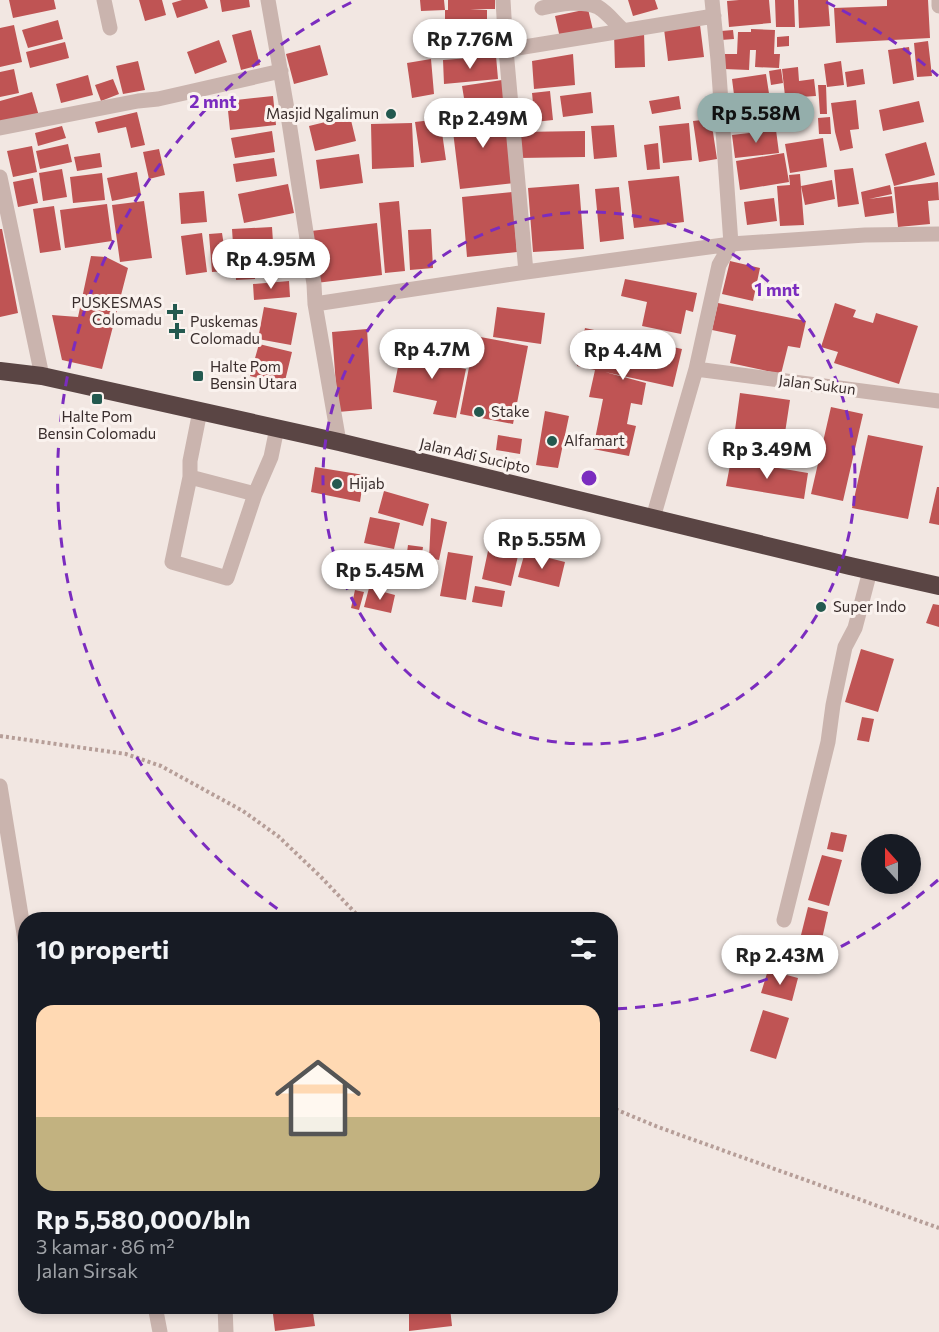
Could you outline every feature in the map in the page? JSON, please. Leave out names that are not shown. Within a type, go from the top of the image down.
[{"type":"highway","name":"Jalan Adi Sucipto","points":[[0,371],[42,376],[339,442],[939,586]]},
{"type":"street","points":[[104,0],[110,28]]},
{"type":"street","points":[[268,0],[314,284],[315,304],[339,442]]},
{"type":"street","points":[[503,0],[526,272]]},
{"type":"street","points":[[939,0],[939,6]]},
{"type":"street","points":[[542,8],[570,2],[589,3],[598,7],[622,30]]},
{"type":"street","points":[[506,50],[622,30],[713,8],[731,244],[718,265],[696,369],[653,518]]},
{"type":"street","points":[[0,128],[158,99],[281,71]]},
{"type":"street","points":[[0,177],[42,376]]},
{"type":"street","points":[[315,304],[731,244],[864,235],[939,234]]},
{"type":"street","name":"Jalan Sukun","points":[[696,369],[939,401]]},
{"type":"street","points":[[200,411],[190,461],[190,477],[172,562],[227,578],[255,494],[271,457],[277,428]]},
{"type":"street","points":[[190,477],[255,494]]},
{"type":"street","points":[[784,920],[828,742],[845,647],[855,628],[870,571]]},
{"type":"street","points":[[0,786],[20,912]]},
{"type":"street","points":[[157,1314],[160,1332]]},
{"type":"street","points":[[225,1314],[226,1332]]},
{"type":"path","points":[[0,736],[126,754],[161,766],[243,811],[278,836],[354,912]]},
{"type":"path","points":[[618,1110],[939,1228]]},
{"type":"building","points":[[9,0],[54,0],[56,9],[13,18]]},
{"type":"building","points":[[139,0],[162,0],[166,15],[145,21]]},
{"type":"building","points":[[182,0],[205,0],[208,8],[177,18],[172,3]]},
{"type":"building","points":[[220,0],[249,0],[250,7],[222,12]]},
{"type":"building","points":[[420,0],[444,0],[445,10],[421,11]]},
{"type":"building","points":[[448,0],[495,0],[495,9],[470,9],[487,10],[487,35],[445,35],[445,10],[448,10]]},
{"type":"building","points":[[628,0],[655,0],[658,9],[633,16]]},
{"type":"building","points":[[769,0],[771,23],[729,27],[727,1]]},
{"type":"building","points":[[775,0],[794,0],[795,27],[776,27]]},
{"type":"building","points":[[798,0],[828,0],[830,26],[799,28]]},
{"type":"building","points":[[887,0],[928,0],[930,38],[836,43],[834,8],[887,6]]},
{"type":"building","points":[[588,9],[593,30],[560,38],[555,16]]},
{"type":"building","points":[[58,20],[63,39],[28,48],[22,30]]},
{"type":"building","points":[[14,25],[22,62],[0,67],[0,28]]},
{"type":"building","points":[[700,25],[704,57],[668,61],[664,29]]},
{"type":"building","points":[[751,29],[775,30],[774,54],[780,54],[779,68],[755,67],[756,50],[750,50],[749,70],[724,69],[725,54],[737,54],[738,32],[751,32]]},
{"type":"building","points":[[251,30],[260,65],[241,70],[232,35]]},
{"type":"building","points":[[733,30],[734,39],[721,40],[721,31]]},
{"type":"building","points":[[644,32],[645,67],[615,68],[614,33]]},
{"type":"building","points":[[789,36],[789,46],[777,47],[777,37]]},
{"type":"building","points":[[219,40],[227,62],[195,74],[187,52]]},
{"type":"building","points":[[928,41],[932,76],[917,77],[914,43]]},
{"type":"building","points":[[65,42],[69,58],[30,68],[26,52]]},
{"type":"building","points":[[320,45],[328,75],[294,84],[286,54]]},
{"type":"building","points":[[909,47],[914,80],[893,84],[888,50]]},
{"type":"building","points":[[573,54],[575,85],[534,89],[532,61]]},
{"type":"building","points":[[496,56],[498,79],[444,84],[443,60]]},
{"type":"building","points":[[431,59],[434,94],[412,98],[407,63]]},
{"type":"building","points":[[138,61],[145,90],[123,94],[116,66]]},
{"type":"building","points":[[841,61],[844,85],[827,87],[824,64]]},
{"type":"building","points":[[798,67],[799,81],[814,79],[816,96],[800,97],[801,103],[786,105],[782,69]]},
{"type":"building","points":[[14,69],[19,93],[0,97],[0,72]]},
{"type":"building","points":[[781,69],[783,83],[771,85],[769,71]]},
{"type":"building","points":[[863,69],[865,84],[847,87],[845,72]]},
{"type":"building","points":[[766,74],[772,113],[737,118],[732,79]]},
{"type":"building","points":[[88,75],[93,95],[61,103],[56,84]]},
{"type":"building","points":[[113,79],[119,94],[101,101],[95,85]]},
{"type":"building","points":[[502,80],[505,104],[466,110],[462,86]]},
{"type":"building","points":[[818,85],[826,85],[827,114],[820,114]]},
{"type":"building","points":[[550,91],[553,120],[535,122],[532,93]]},
{"type":"building","points":[[32,92],[39,116],[0,127],[0,101]]},
{"type":"building","points":[[591,92],[593,113],[563,117],[560,96]]},
{"type":"building","points":[[273,96],[276,125],[230,130],[227,101]]},
{"type":"building","points":[[679,96],[681,109],[652,114],[649,101]]},
{"type":"building","points":[[856,100],[859,129],[850,130],[853,148],[840,151],[831,103]]},
{"type":"building","points":[[919,101],[924,122],[883,131],[879,110]]},
{"type":"building","points":[[505,108],[514,183],[460,189],[451,115]]},
{"type":"building","points":[[137,112],[145,145],[131,148],[126,127],[98,133],[95,122]]},
{"type":"building","points":[[350,116],[356,141],[315,151],[309,126]]},
{"type":"building","points":[[830,117],[831,134],[819,134],[818,118]]},
{"type":"building","points":[[440,119],[446,160],[421,163],[415,122]]},
{"type":"building","points":[[711,119],[717,159],[699,162],[693,121]]},
{"type":"building","points":[[412,123],[414,167],[372,169],[371,124]]},
{"type":"building","points":[[689,123],[692,160],[663,163],[659,126]]},
{"type":"building","points":[[614,125],[617,157],[594,159],[591,126]]},
{"type":"building","points":[[62,126],[66,138],[38,146],[35,133]]},
{"type":"building","points":[[776,130],[779,153],[735,158],[732,135]]},
{"type":"building","points":[[272,131],[275,152],[235,158],[231,138]]},
{"type":"building","points":[[585,131],[585,157],[519,158],[519,132]]},
{"type":"building","points":[[823,138],[827,167],[790,173],[785,144]]},
{"type":"building","points":[[926,142],[935,175],[894,186],[885,154]]},
{"type":"building","points":[[658,143],[660,169],[647,170],[644,145]]},
{"type":"building","points":[[68,144],[72,162],[40,169],[36,151]]},
{"type":"building","points":[[32,146],[37,172],[13,177],[7,151]]},
{"type":"building","points":[[159,149],[165,175],[149,179],[143,152]]},
{"type":"building","points":[[100,153],[102,167],[77,171],[74,157]]},
{"type":"building","points":[[784,153],[789,182],[740,190],[736,161]]},
{"type":"building","points":[[359,154],[363,183],[320,189],[316,160]]},
{"type":"building","points":[[274,158],[277,176],[236,182],[233,164]]},
{"type":"building","points":[[853,168],[859,204],[838,207],[834,170]]},
{"type":"building","points":[[62,169],[67,197],[43,201],[39,173]]},
{"type":"building","points":[[137,172],[141,195],[112,201],[107,178]]},
{"type":"building","points":[[102,173],[105,200],[73,203],[70,177]]},
{"type":"building","points":[[800,174],[804,225],[780,226],[777,186],[790,185],[789,175]]},
{"type":"building","points":[[679,176],[684,222],[634,228],[628,181]]},
{"type":"building","points":[[33,178],[38,203],[18,207],[13,182]]},
{"type":"building","points":[[832,180],[835,199],[805,205],[801,186]]},
{"type":"building","points":[[938,182],[939,200],[928,201],[930,224],[898,227],[894,187]]},
{"type":"building","points":[[288,184],[294,213],[244,223],[238,194]]},
{"type":"building","points":[[579,184],[584,249],[533,252],[528,188]]},
{"type":"building","points":[[890,185],[892,194],[869,199],[892,196],[894,213],[865,217],[861,192]]},
{"type":"building","points":[[619,187],[624,239],[600,242],[595,189]]},
{"type":"building","points":[[204,191],[207,222],[181,224],[179,193]]},
{"type":"building","points":[[512,192],[517,252],[467,257],[462,197]]},
{"type":"building","points":[[774,198],[777,221],[747,225],[744,202]]},
{"type":"building","points":[[144,201],[152,258],[120,262],[112,205]]},
{"type":"building","points":[[399,201],[405,271],[385,273],[379,203]]},
{"type":"building","points":[[107,204],[112,241],[65,248],[60,210]]},
{"type":"building","points":[[54,206],[61,250],[40,253],[33,209]]},
{"type":"building","points":[[377,223],[382,275],[316,283],[311,231]]},
{"type":"building","points":[[272,227],[273,242],[233,244],[232,229]]},
{"type":"building","points":[[0,229],[2,229],[18,313],[0,317]]},
{"type":"building","points":[[431,229],[433,268],[410,270],[408,230]]},
{"type":"building","points":[[202,233],[207,272],[186,275],[181,236]]},
{"type":"building","points":[[222,233],[228,271],[212,272],[209,234]]},
{"type":"building","points":[[235,249],[255,249],[255,279],[236,280]]},
{"type":"building","points":[[91,256],[106,257],[128,268],[102,369],[62,360],[52,315],[78,317]]},
{"type":"building","points":[[730,261],[760,268],[753,301],[722,294]]},
{"type":"building","points":[[625,279],[697,293],[693,312],[686,310],[681,334],[642,326],[647,302],[621,296]]},
{"type":"building","points":[[289,281],[290,297],[254,300],[253,284]]},
{"type":"building","points":[[718,303],[806,321],[800,348],[788,346],[781,374],[730,363],[736,335],[712,330]]},
{"type":"building","points":[[835,303],[856,310],[853,317],[873,323],[876,313],[918,326],[899,384],[834,363],[838,352],[821,347]]},
{"type":"building","points":[[264,307],[297,313],[291,345],[258,339]]},
{"type":"building","points":[[497,307],[545,313],[541,344],[493,337]]},
{"type":"building","points":[[585,328],[682,349],[673,387],[605,372],[646,383],[642,405],[631,403],[627,424],[636,426],[629,456],[593,449],[603,399],[589,397],[595,370],[577,366]]},
{"type":"building","points":[[367,329],[372,409],[338,412],[332,332]]},
{"type":"building","points":[[475,336],[528,346],[513,424],[460,414]]},
{"type":"building","points":[[259,344],[292,352],[284,385],[250,376]]},
{"type":"building","points":[[431,347],[453,351],[450,366],[466,369],[456,418],[433,414],[437,401],[393,392],[401,352],[429,357]]},
{"type":"building","points":[[740,393],[790,400],[781,459],[732,452]]},
{"type":"building","points":[[831,407],[863,414],[843,501],[811,494]]},
{"type":"building","name":"Alfamart","points":[[545,411],[569,416],[558,468],[536,465]]},
{"type":"building","points":[[498,435],[522,439],[520,454],[496,450]]},
{"type":"building","points":[[868,435],[923,446],[908,519],[852,508]]},
{"type":"building","points":[[731,460],[808,473],[804,499],[726,486]]},
{"type":"building","name":"Hijab","points":[[315,467],[364,475],[360,502],[311,492]]},
{"type":"building","points":[[937,487],[939,487],[939,525],[929,523]]},
{"type":"building","points":[[384,491],[429,504],[423,526],[378,513]]},
{"type":"building","points":[[370,517],[400,523],[394,549],[364,543]]},
{"type":"building","points":[[431,518],[447,522],[439,560],[429,558]]},
{"type":"building","points":[[491,537],[521,543],[511,586],[482,579]]},
{"type":"building","points":[[537,537],[558,544],[558,555],[533,546]]},
{"type":"building","points":[[408,545],[423,547],[419,576],[404,574]]},
{"type":"building","points":[[361,550],[377,552],[372,587],[356,585]]},
{"type":"building","points":[[448,552],[473,556],[466,600],[440,596]]},
{"type":"building","points":[[525,552],[565,562],[559,587],[518,577]]},
{"type":"building","points":[[475,586],[505,591],[502,607],[472,602]]},
{"type":"building","points":[[369,588],[395,595],[391,613],[364,607]]},
{"type":"building","points":[[355,590],[364,592],[359,610],[351,608]]},
{"type":"building","points":[[933,604],[939,605],[939,627],[926,623]]},
{"type":"building","points":[[861,649],[894,659],[878,712],[845,702]]},
{"type":"building","points":[[862,717],[874,719],[869,742],[857,740]]},
{"type":"building","points":[[831,832],[847,835],[843,852],[827,849]]},
{"type":"building","points":[[822,855],[842,860],[829,906],[808,900]]},
{"type":"building","points":[[808,907],[828,912],[820,948],[799,943]]},
{"type":"building","points":[[768,970],[798,978],[792,1001],[761,993]]},
{"type":"building","points":[[763,1010],[789,1018],[776,1059],[750,1051]]},
{"type":"building","points":[[273,1314],[313,1314],[315,1326],[275,1331]]},
{"type":"building","points":[[409,1314],[451,1314],[452,1326],[409,1331]]},
{"type":"place","name":"Masjid Ngalimun","points":[[391,114]]},
{"type":"place","name":"PUSKESMAS Colomadu","points":[[175,312]]},
{"type":"place","name":"Puskemas Colomadu","points":[[177,331]]},
{"type":"place","name":"Halte Pom Bensin Utara","points":[[198,376]]},
{"type":"place","name":"Halte Pom Bensin Colomadu","points":[[97,399]]},
{"type":"place","name":"Stake","points":[[479,412]]},
{"type":"place","name":"Alfamart","points":[[552,441]]},
{"type":"place","name":"Hijab","points":[[337,484]]},
{"type":"place","name":"Super Indo","points":[[821,607]]}]
